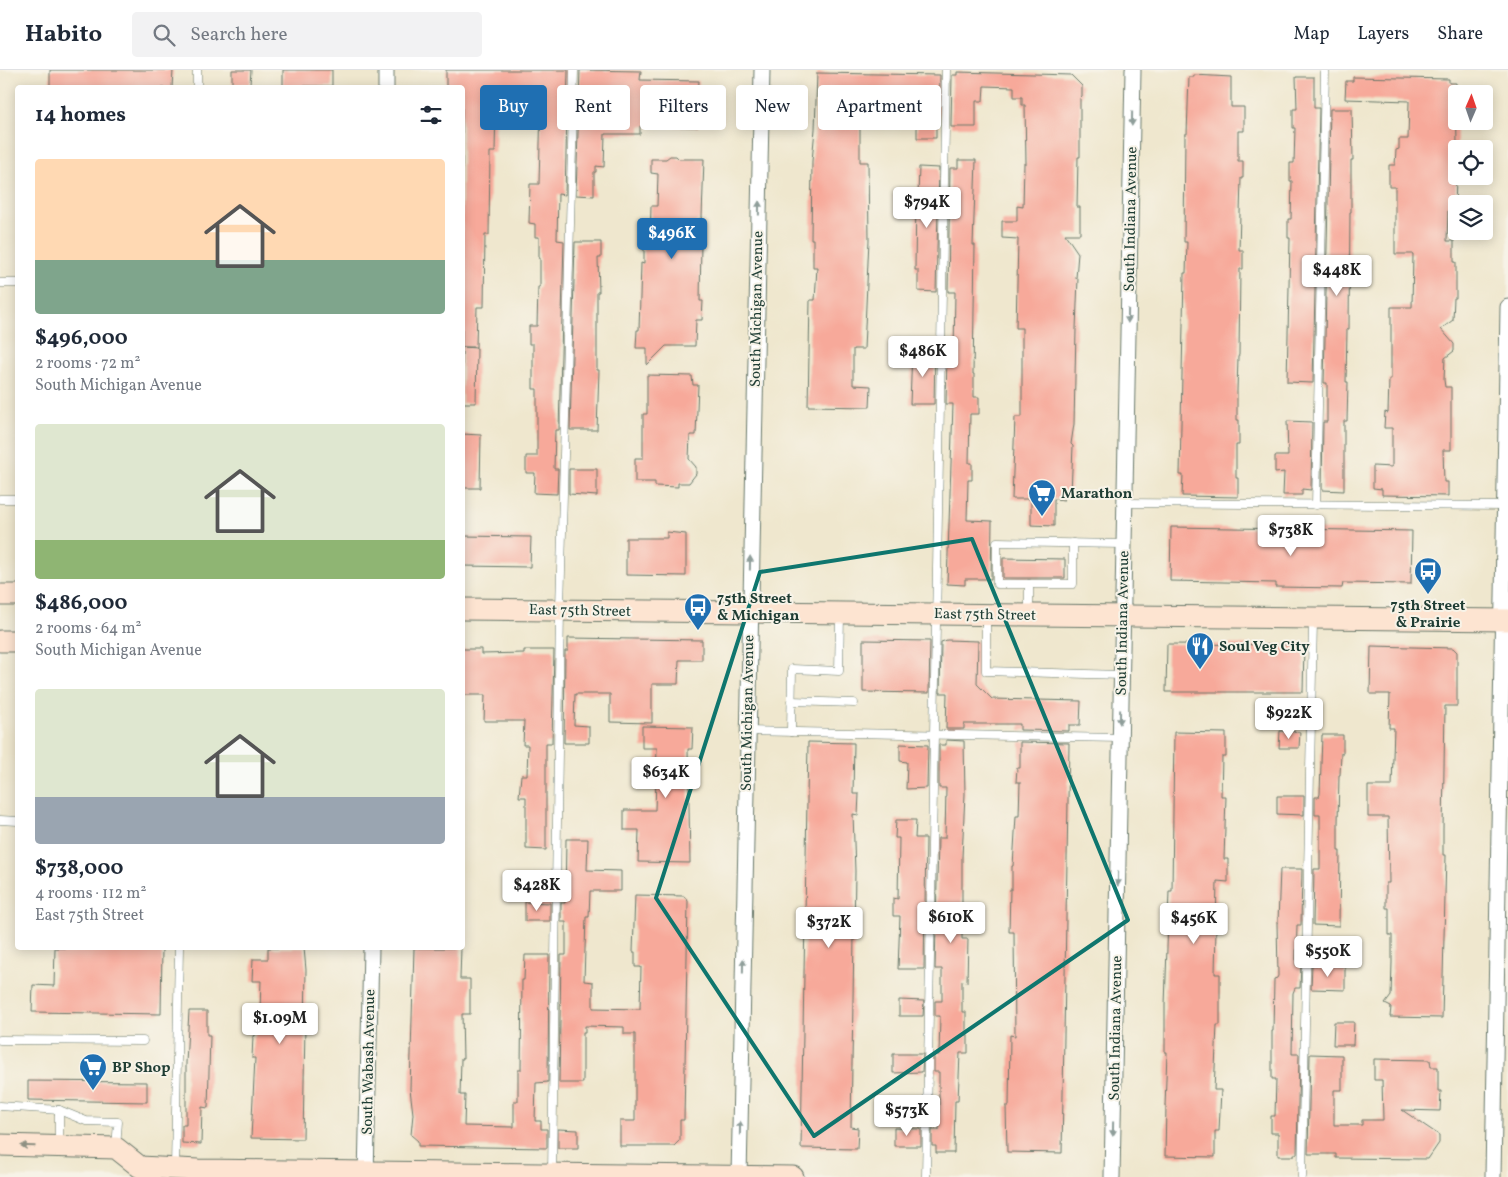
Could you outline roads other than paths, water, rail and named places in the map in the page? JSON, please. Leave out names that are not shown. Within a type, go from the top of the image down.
[{"type":"street","points":[[386,70],[386,85]]},
{"type":"street","name":"South Michigan Avenue","points":[[739,1177],[749,612],[762,70]]},
{"type":"street","name":"South Indiana Avenue","points":[[1112,1177],[1132,70]]},
{"type":"street","points":[[1493,1177],[1505,620],[1508,307]]},
{"type":"street","points":[[0,595],[15,595]]},
{"type":"street","name":"East 75th Street","points":[[465,608],[1505,620]]},
{"type":"street","points":[[0,641],[15,641]]},
{"type":"street","name":"South Wabash Avenue","points":[[366,1174],[371,950]]},
{"type":"street","points":[[0,1145],[116,1148],[135,1174],[793,1177]]},
{"type":"lane","points":[[197,70],[197,85]]},
{"type":"lane","points":[[552,1175],[560,610],[574,70]]},
{"type":"lane","points":[[926,1177],[946,70]]},
{"type":"lane","points":[[1316,504],[1325,70]]},
{"type":"lane","points":[[0,283],[15,283]]},
{"type":"lane","points":[[0,500],[15,500]]},
{"type":"lane","points":[[1124,502],[1506,506]]},
{"type":"lane","points":[[1073,543],[1073,584],[997,584],[997,542],[1073,543],[1123,544]]},
{"type":"lane","points":[[1029,584],[1029,615]]},
{"type":"lane","points":[[791,732],[792,669],[839,671],[840,613]]},
{"type":"lane","points":[[986,614],[986,671],[1121,675]]},
{"type":"lane","points":[[1302,1177],[1313,618]]},
{"type":"lane","points":[[791,701],[854,703]]},
{"type":"lane","points":[[747,732],[1120,738]]},
{"type":"lane","points":[[0,820],[15,820]]},
{"type":"lane","points":[[175,1173],[179,950]]},
{"type":"lane","points":[[0,1040],[143,1041]]},
{"type":"lane","points":[[0,1106],[59,1110],[86,1120],[118,1122],[116,1148]]},
{"type":"lane","points":[[59,1110],[59,1147]]},
{"type":"place","name":"Marathon","points":[[1042,517]]},
{"type":"place","name":"75th Street & Prairie","points":[[1428,595]]},
{"type":"place","name":"75th Street & Michigan","points":[[698,631]]},
{"type":"place","name":"Soul Veg City","points":[[1200,670]]},
{"type":"place","name":"BP Shop","points":[[93,1091]]}]
